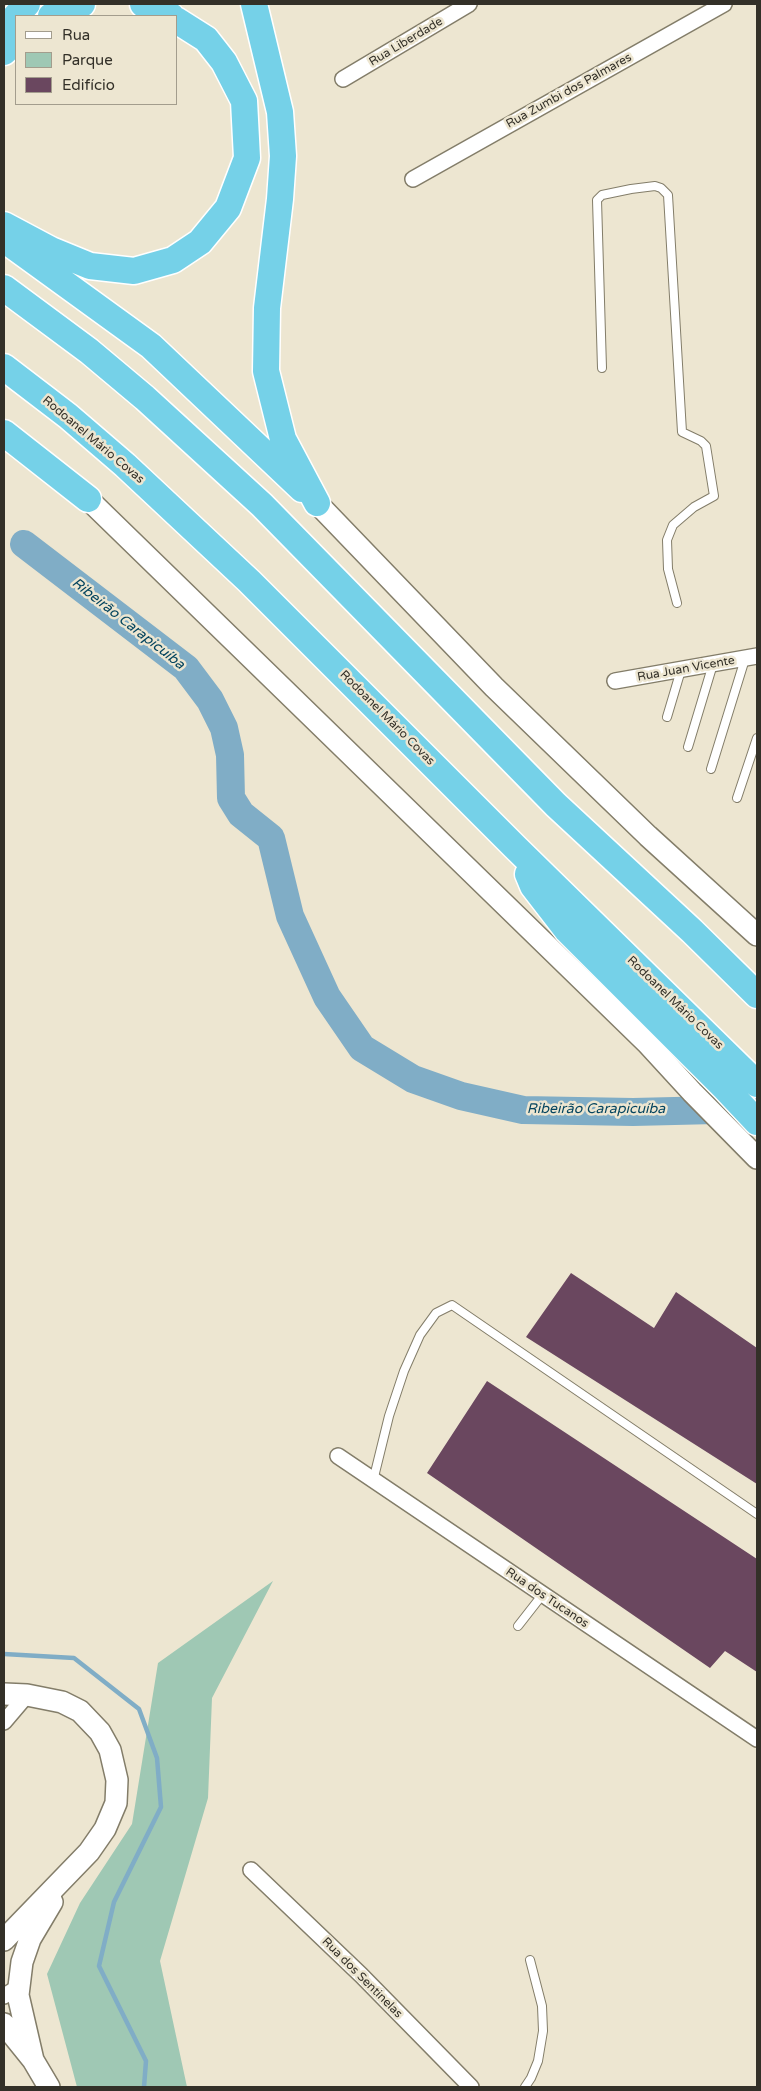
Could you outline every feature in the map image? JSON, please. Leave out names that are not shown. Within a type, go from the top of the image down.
[{"type":"highway","points":[[17,15],[27,4]]},
{"type":"highway","points":[[53,15],[66,8],[82,4]]},
{"type":"highway","points":[[143,4],[169,15]]},
{"type":"highway","points":[[254,4],[280,112],[283,156],[280,199],[267,308],[266,371],[284,439],[317,503]]},
{"type":"highway","points":[[4,29],[15,17]]},
{"type":"highway","points":[[4,225],[51,250],[90,266],[134,271],[173,260],[200,242],[228,208],[247,158],[244,101],[224,62],[206,39],[178,21]]},
{"type":"highway","points":[[4,52],[15,42]]},
{"type":"highway","points":[[4,239],[151,346],[317,503]]},
{"type":"highway","points":[[4,288],[89,351],[145,398],[262,505],[556,805],[692,930],[757,995]]},
{"type":"highway","name":"Rodoanel Mário Covas","points":[[4,367],[68,416],[125,465],[249,581],[515,847],[757,1084]]},
{"type":"highway","points":[[4,433],[88,499]]},
{"type":"highway","points":[[4,449],[88,499]]},
{"type":"highway","points":[[515,847],[533,886],[567,930],[757,1122]]},
{"type":"main road","points":[[88,499],[647,1044],[757,1158]]},
{"type":"main road","points":[[317,503],[494,687],[648,836],[757,935]]},
{"type":"main road","points":[[4,1694],[26,1695],[62,1702],[80,1711],[100,1732],[110,1750],[117,1780],[116,1803],[105,1829],[89,1852],[4,1940]]},
{"type":"main road","points":[[33,2060],[18,1995],[11,1991],[30,1938],[67,1876]]},
{"type":"main road","points":[[4,2024],[33,2060],[49,2087]]},
{"type":"street","name":"Rua Liberdade","points":[[343,80],[469,4]]},
{"type":"street","name":"Rua Zumbi dos Palmares","points":[[413,179],[724,4]]},
{"type":"street","name":"Rua Juan Vicente","points":[[615,681],[751,658]]},
{"type":"street","name":"Rua dos Tucanos","points":[[338,1456],[757,1739]]},
{"type":"street","points":[[4,1722],[26,1695]]},
{"type":"street","name":"Rua dos Sentinelas","points":[[251,1870],[361,1976],[471,2087]]},
{"type":"lane","points":[[602,368],[597,200],[602,195],[631,189],[661,188],[668,195],[682,432],[701,440],[706,446],[714,496],[694,507],[673,524],[667,540],[668,569],[677,603]]},
{"type":"lane","points":[[712,769],[751,658]]},
{"type":"lane","points":[[688,747],[713,664]]},
{"type":"lane","points":[[667,717],[681,670]]},
{"type":"lane","points":[[736,798],[757,738]]},
{"type":"lane","points":[[374,1481],[389,1416],[404,1371],[420,1336],[436,1313],[452,1305],[757,1514]]},
{"type":"lane","points":[[518,1626],[543,1594]]},
{"type":"lane","points":[[525,2087],[538,2061],[543,2031],[542,2006],[530,1960]]},
{"type":"green space","points":[[273,1581],[212,1698],[208,1798],[160,1961],[187,2087],[77,2087],[47,1974],[80,1903],[132,1824],[158,1663]]},
{"type":"building","points":[[571,1273],[654,1328],[676,1292],[757,1348],[757,1484],[526,1337]]},
{"type":"building","points":[[487,1381],[757,1559],[757,1672],[725,1651],[710,1668],[427,1473]]},
{"type":"waterway","name":"Ribeirão Carapicuíba","points":[[24,544],[186,668],[210,700],[224,728],[230,755],[231,798],[241,814],[271,838],[290,916],[327,997],[362,1048],[413,1079],[461,1096],[523,1110],[633,1112],[757,1109]]},
{"type":"waterway","points":[[4,1654],[74,1658],[139,1709],[157,1758],[161,1807],[114,1902],[99,1966],[146,2061],[144,2087]]}]
